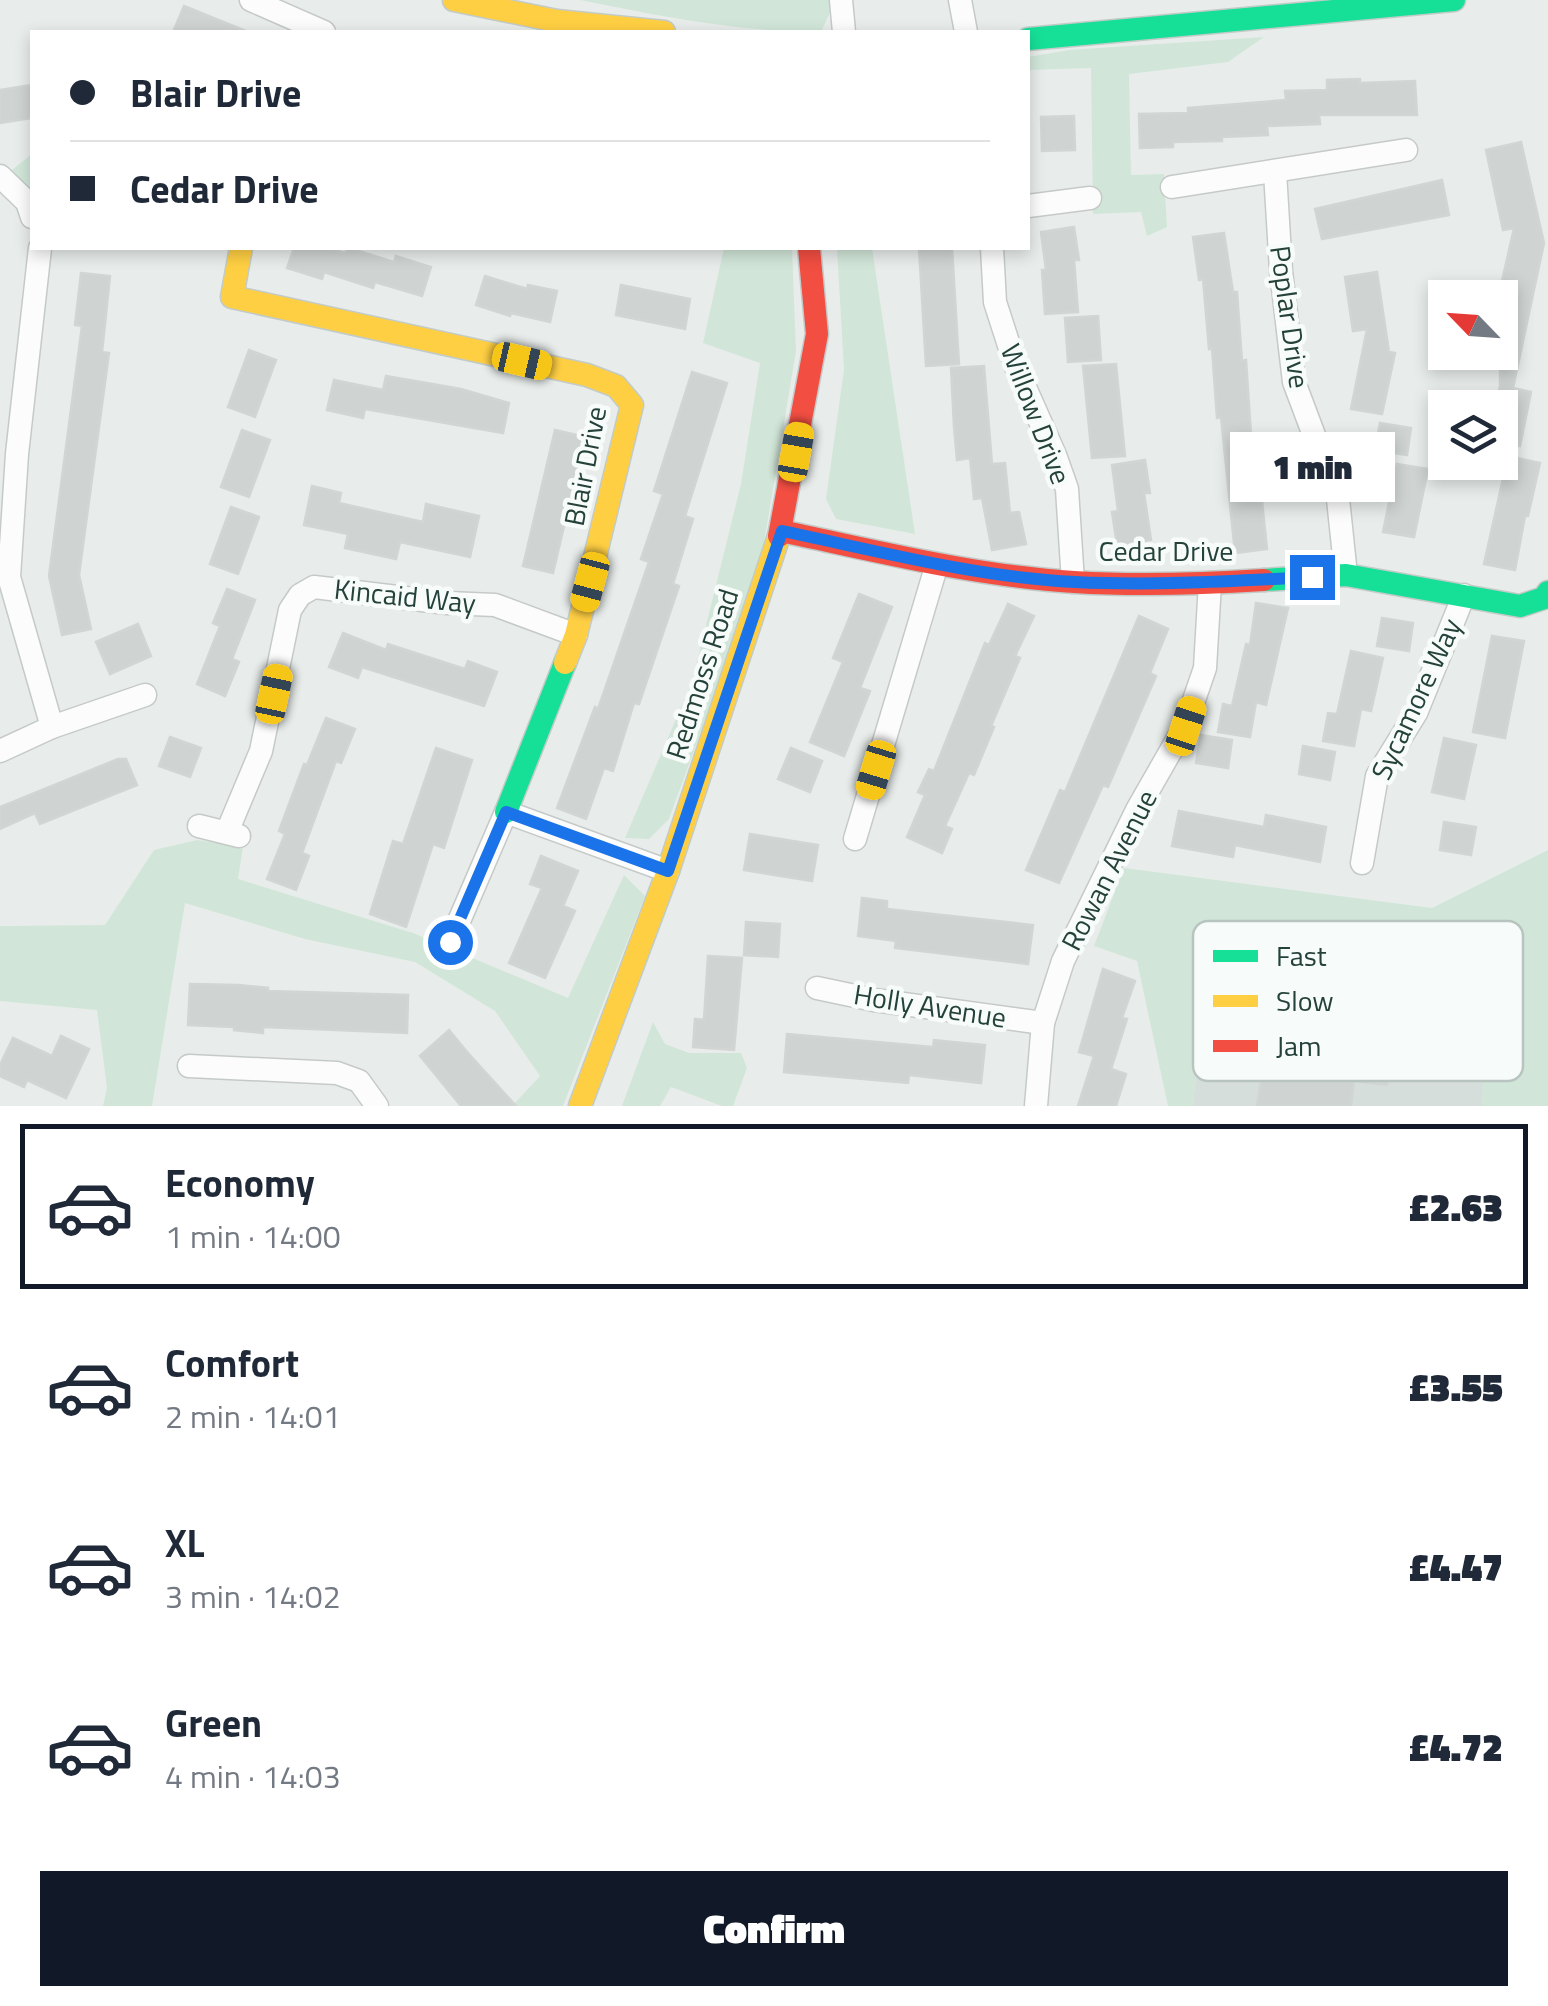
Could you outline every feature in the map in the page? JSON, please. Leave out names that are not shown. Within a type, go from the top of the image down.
[{"type":"street","points":[[251,0],[319,30]]},
{"type":"street","points":[[454,0],[558,27],[622,30]]},
{"type":"street","points":[[841,0],[844,30]]},
{"type":"street","points":[[960,0],[966,30]]},
{"type":"street","points":[[1030,39],[1454,0]]},
{"type":"street","points":[[1172,187],[1406,150]]},
{"type":"street","name":"Poplar Drive","points":[[1276,172],[1281,271],[1294,382],[1338,499],[1346,575]]},
{"type":"street","points":[[0,176],[28,202],[30,210]]},
{"type":"street","points":[[1030,206],[1090,198]]},
{"type":"street","points":[[40,250],[17,454],[9,577],[52,726]]},
{"type":"street","name":"Blair Drive","points":[[241,250],[232,297],[587,375],[616,386],[632,406],[576,635],[450,942]]},
{"type":"street","name":"Redmoss Road","points":[[580,1106],[668,871],[782,531],[818,334],[809,250]]},
{"type":"street","name":"Willow Drive","points":[[992,250],[995,302],[1016,367],[1067,489],[1073,582]]},
{"type":"street","name":"Cedar Drive","points":[[782,531],[938,564],[1073,582],[1210,583],[1346,575],[1520,606],[1544,598],[1548,592]]},
{"type":"street","points":[[855,839],[938,564]]},
{"type":"street","name":"Rowan Avenue","points":[[1036,1106],[1042,1023],[1064,961],[1137,810],[1186,726],[1205,668],[1210,583]]},
{"type":"street","name":"Kincaid Way","points":[[199,826],[234,834],[260,751],[290,610],[300,595],[314,587],[495,606],[576,635]]},
{"type":"street","name":"Sycamore Way","points":[[1362,862],[1376,776],[1416,713],[1464,596]]},
{"type":"street","points":[[0,751],[52,726],[145,695]]},
{"type":"street","points":[[506,812],[668,871]]},
{"type":"street","name":"Holly Avenue","points":[[817,988],[874,1000],[1042,1023]]},
{"type":"street","points":[[189,1066],[337,1074],[359,1082],[377,1106]]},
{"type":"shaded area","points":[[1195,1081],[1484,1081],[1482,1106],[1193,1106]]},
{"type":"green space","points":[[580,0],[836,0],[822,30],[730,26]]},
{"type":"green space","points":[[1264,37],[1228,62],[1129,74],[1131,175],[1164,174],[1167,227],[1147,236],[1141,212],[1093,214],[1091,68],[1030,70],[1030,57],[1069,50]]},
{"type":"green space","points":[[30,156],[30,202],[3,177]]},
{"type":"green space","points":[[724,250],[792,250],[796,351],[759,573],[669,819],[649,839],[625,838],[692,682],[741,484],[760,363],[703,343]]},
{"type":"green space","points":[[837,250],[872,250],[915,534],[836,519],[826,499],[844,370]]},
{"type":"green space","points":[[197,840],[243,847],[238,879],[413,933],[568,998],[624,875],[645,896],[563,1106],[512,1106],[540,1076],[495,1011],[415,962],[305,939],[185,903],[152,1106],[103,1106],[107,1088],[97,1010],[0,1001],[0,926],[105,925],[154,850]]},
{"type":"green space","points":[[1548,850],[1548,1106],[1482,1106],[1483,1081],[1523,1081],[1523,921],[1193,921],[1193,1106],[1168,1106],[1137,961],[1094,946],[1124,868],[1432,908]]},
{"type":"green space","points":[[653,1022],[665,1044],[689,1053],[741,1053],[747,1068],[733,1106],[722,1106],[671,1087],[660,1106],[622,1106]]},
{"type":"building","points":[[184,6],[243,30],[174,30]]},
{"type":"building","points":[[1360,79],[1360,83],[1415,81],[1417,115],[1319,115],[1320,124],[1267,126],[1268,135],[1140,148],[1139,114],[1188,113],[1188,108],[1286,100],[1285,91],[1327,90],[1327,80]]},
{"type":"building","points":[[30,85],[30,118],[0,123],[0,90]]},
{"type":"building","points":[[1074,116],[1075,150],[1042,151],[1041,117]]},
{"type":"building","points":[[1521,142],[1544,243],[1518,365],[1518,280],[1502,280],[1514,228],[1503,230],[1486,150]]},
{"type":"building","points":[[1442,180],[1449,215],[1322,239],[1315,209]]},
{"type":"building","points":[[1074,227],[1079,260],[1074,260],[1078,312],[1045,314],[1042,270],[1046,270],[1041,232]]},
{"type":"building","points":[[1224,233],[1233,292],[1237,292],[1242,361],[1246,360],[1251,435],[1255,435],[1267,549],[1235,553],[1203,279],[1199,280],[1193,237]]},
{"type":"building","points":[[293,250],[355,250],[394,262],[396,256],[431,267],[422,296],[375,282],[373,288],[324,272],[322,279],[287,268]]},
{"type":"building","points":[[919,250],[952,250],[959,364],[926,366]]},
{"type":"building","points":[[1377,272],[1389,352],[1395,353],[1382,414],[1351,409],[1367,329],[1353,331],[1345,277]]},
{"type":"building","points":[[81,273],[110,276],[102,352],[109,353],[79,575],[91,629],[62,635],[49,576],[82,326],[75,325]]},
{"type":"building","points":[[485,276],[527,289],[528,285],[557,291],[550,322],[511,313],[510,316],[476,305]]},
{"type":"building","points":[[621,285],[690,299],[685,329],[616,315]]},
{"type":"building","points":[[1098,316],[1101,360],[1068,362],[1065,318]]},
{"type":"building","points":[[249,350],[276,360],[255,417],[228,407]]},
{"type":"building","points":[[1116,364],[1125,456],[1092,458],[1083,366]]},
{"type":"building","points":[[984,366],[992,464],[1005,463],[1010,513],[1019,512],[1026,544],[992,550],[982,498],[974,499],[970,458],[957,460],[951,368]]},
{"type":"building","points":[[1500,370],[1517,370],[1513,388],[1531,392],[1520,446],[1518,390],[1499,390]]},
{"type":"building","points":[[692,372],[727,383],[685,516],[693,519],[673,584],[679,586],[639,704],[634,703],[613,771],[604,768],[586,819],[557,808],[595,707],[598,709],[649,562],[641,559],[663,494],[654,491]]},
{"type":"building","points":[[386,376],[461,389],[509,403],[503,433],[365,409],[363,418],[327,410],[334,380],[383,390]]},
{"type":"building","points":[[1380,423],[1411,428],[1407,455],[1375,450]]},
{"type":"building","points":[[242,430],[270,440],[249,497],[221,487]]},
{"type":"building","points":[[555,430],[585,437],[553,573],[523,566]]},
{"type":"building","points":[[1518,458],[1540,463],[1515,570],[1484,564],[1503,480],[1518,480]]},
{"type":"building","points":[[1145,460],[1150,493],[1144,493],[1151,540],[1117,545],[1112,512],[1118,511],[1112,465]]},
{"type":"building","points":[[1397,464],[1428,469],[1414,537],[1383,532]]},
{"type":"building","points":[[312,486],[341,493],[339,503],[423,522],[426,504],[479,516],[470,557],[400,542],[396,559],[345,548],[348,534],[304,525]]},
{"type":"building","points":[[231,507],[259,517],[238,574],[210,564]]},
{"type":"building","points":[[227,589],[255,600],[232,659],[239,662],[225,696],[197,684],[220,626],[213,623]]},
{"type":"building","points":[[859,594],[892,607],[860,688],[870,691],[844,756],[810,742],[843,662],[833,658]]},
{"type":"building","points":[[1256,603],[1288,608],[1266,705],[1256,702],[1250,737],[1218,732],[1223,704],[1232,706],[1246,644],[1250,645]]},
{"type":"building","points":[[1008,604],[1034,616],[1015,656],[1020,658],[974,775],[969,773],[945,826],[952,829],[942,853],[907,837],[925,795],[918,792],[929,769],[934,771],[985,643],[989,645]]},
{"type":"building","points":[[1139,616],[1168,629],[1150,673],[1156,676],[1108,787],[1103,785],[1059,883],[1026,870],[1060,790],[1065,792]]},
{"type":"building","points":[[1382,618],[1413,623],[1409,651],[1377,646]]},
{"type":"building","points":[[138,624],[151,656],[110,674],[96,642]]},
{"type":"building","points":[[343,633],[386,650],[388,644],[465,669],[468,661],[497,672],[484,706],[362,667],[358,678],[329,667]]},
{"type":"building","points":[[1492,636],[1524,641],[1505,738],[1473,732]]},
{"type":"building","points":[[1351,651],[1383,658],[1371,711],[1361,709],[1354,746],[1323,741],[1328,713],[1337,714]]},
{"type":"building","points":[[326,718],[355,729],[341,763],[336,761],[302,853],[309,856],[296,890],[267,879],[285,834],[279,831]]},
{"type":"building","points":[[1201,735],[1232,740],[1228,768],[1196,763]]},
{"type":"building","points":[[170,737],[201,748],[190,777],[159,766]]},
{"type":"building","points":[[1444,738],[1476,745],[1464,799],[1432,792]]},
{"type":"building","points":[[1303,746],[1335,752],[1330,780],[1299,774]]},
{"type":"building","points":[[436,748],[472,760],[444,848],[433,844],[406,927],[370,914],[393,841],[403,844]]},
{"type":"building","points":[[791,748],[822,761],[810,792],[778,779]]},
{"type":"building","points":[[126,759],[137,785],[40,824],[35,813],[0,829],[0,807]]},
{"type":"building","points":[[1179,811],[1264,827],[1266,815],[1326,827],[1320,862],[1235,845],[1233,857],[1172,846]]},
{"type":"building","points":[[1444,822],[1476,827],[1471,855],[1440,850]]},
{"type":"building","points":[[750,834],[818,845],[812,881],[744,870]]},
{"type":"building","points":[[541,856],[578,871],[563,906],[575,911],[545,978],[509,963],[542,888],[530,884]]},
{"type":"building","points":[[862,898],[887,901],[887,909],[1033,925],[1028,964],[895,948],[896,941],[858,936]]},
{"type":"building","points":[[746,922],[780,924],[778,957],[744,955]]},
{"type":"building","points":[[708,956],[742,958],[734,1050],[693,1047],[695,1019],[704,1020]]},
{"type":"building","points":[[1103,969],[1135,981],[1111,1069],[1126,1074],[1116,1106],[1078,1106],[1094,1056],[1079,1052]]},
{"type":"building","points":[[190,984],[239,985],[268,991],[408,995],[407,1033],[263,1027],[263,1033],[188,1025]]},
{"type":"building","points":[[449,1030],[516,1106],[461,1106],[420,1056]]},
{"type":"building","points":[[787,1034],[933,1047],[934,1040],[985,1045],[981,1083],[909,1075],[908,1083],[784,1072]]},
{"type":"building","points":[[61,1036],[89,1049],[66,1098],[27,1080],[24,1087],[0,1076],[0,1065],[13,1038],[52,1056]]},
{"type":"building","points":[[1261,1081],[1354,1081],[1351,1106],[1257,1106]]},
{"type":"building","points":[[1354,1081],[1388,1081],[1386,1085]]},
{"type":"traffic: fast","points":[[1030,39],[1454,0]]},
{"type":"traffic: fast","points":[[1264,580],[1346,575],[1520,606],[1544,598],[1548,592]]},
{"type":"traffic: fast","points":[[506,812],[565,663]]},
{"type":"traffic: slow","points":[[454,0],[557,21],[645,30]]},
{"type":"traffic: slow","points":[[241,250],[232,297],[587,375],[616,386],[632,405],[576,635],[565,663]]},
{"type":"traffic: slow","points":[[580,1106],[668,871],[779,536]]},
{"type":"traffic: jam","points":[[779,536],[817,334],[809,250]]},
{"type":"traffic: jam","points":[[781,531],[926,562],[1037,579],[1145,584],[1264,580]]},
{"type":"route","points":[[450,942],[506,812],[668,871],[782,531],[938,564],[1073,582],[1210,583],[1312,577]]}]
